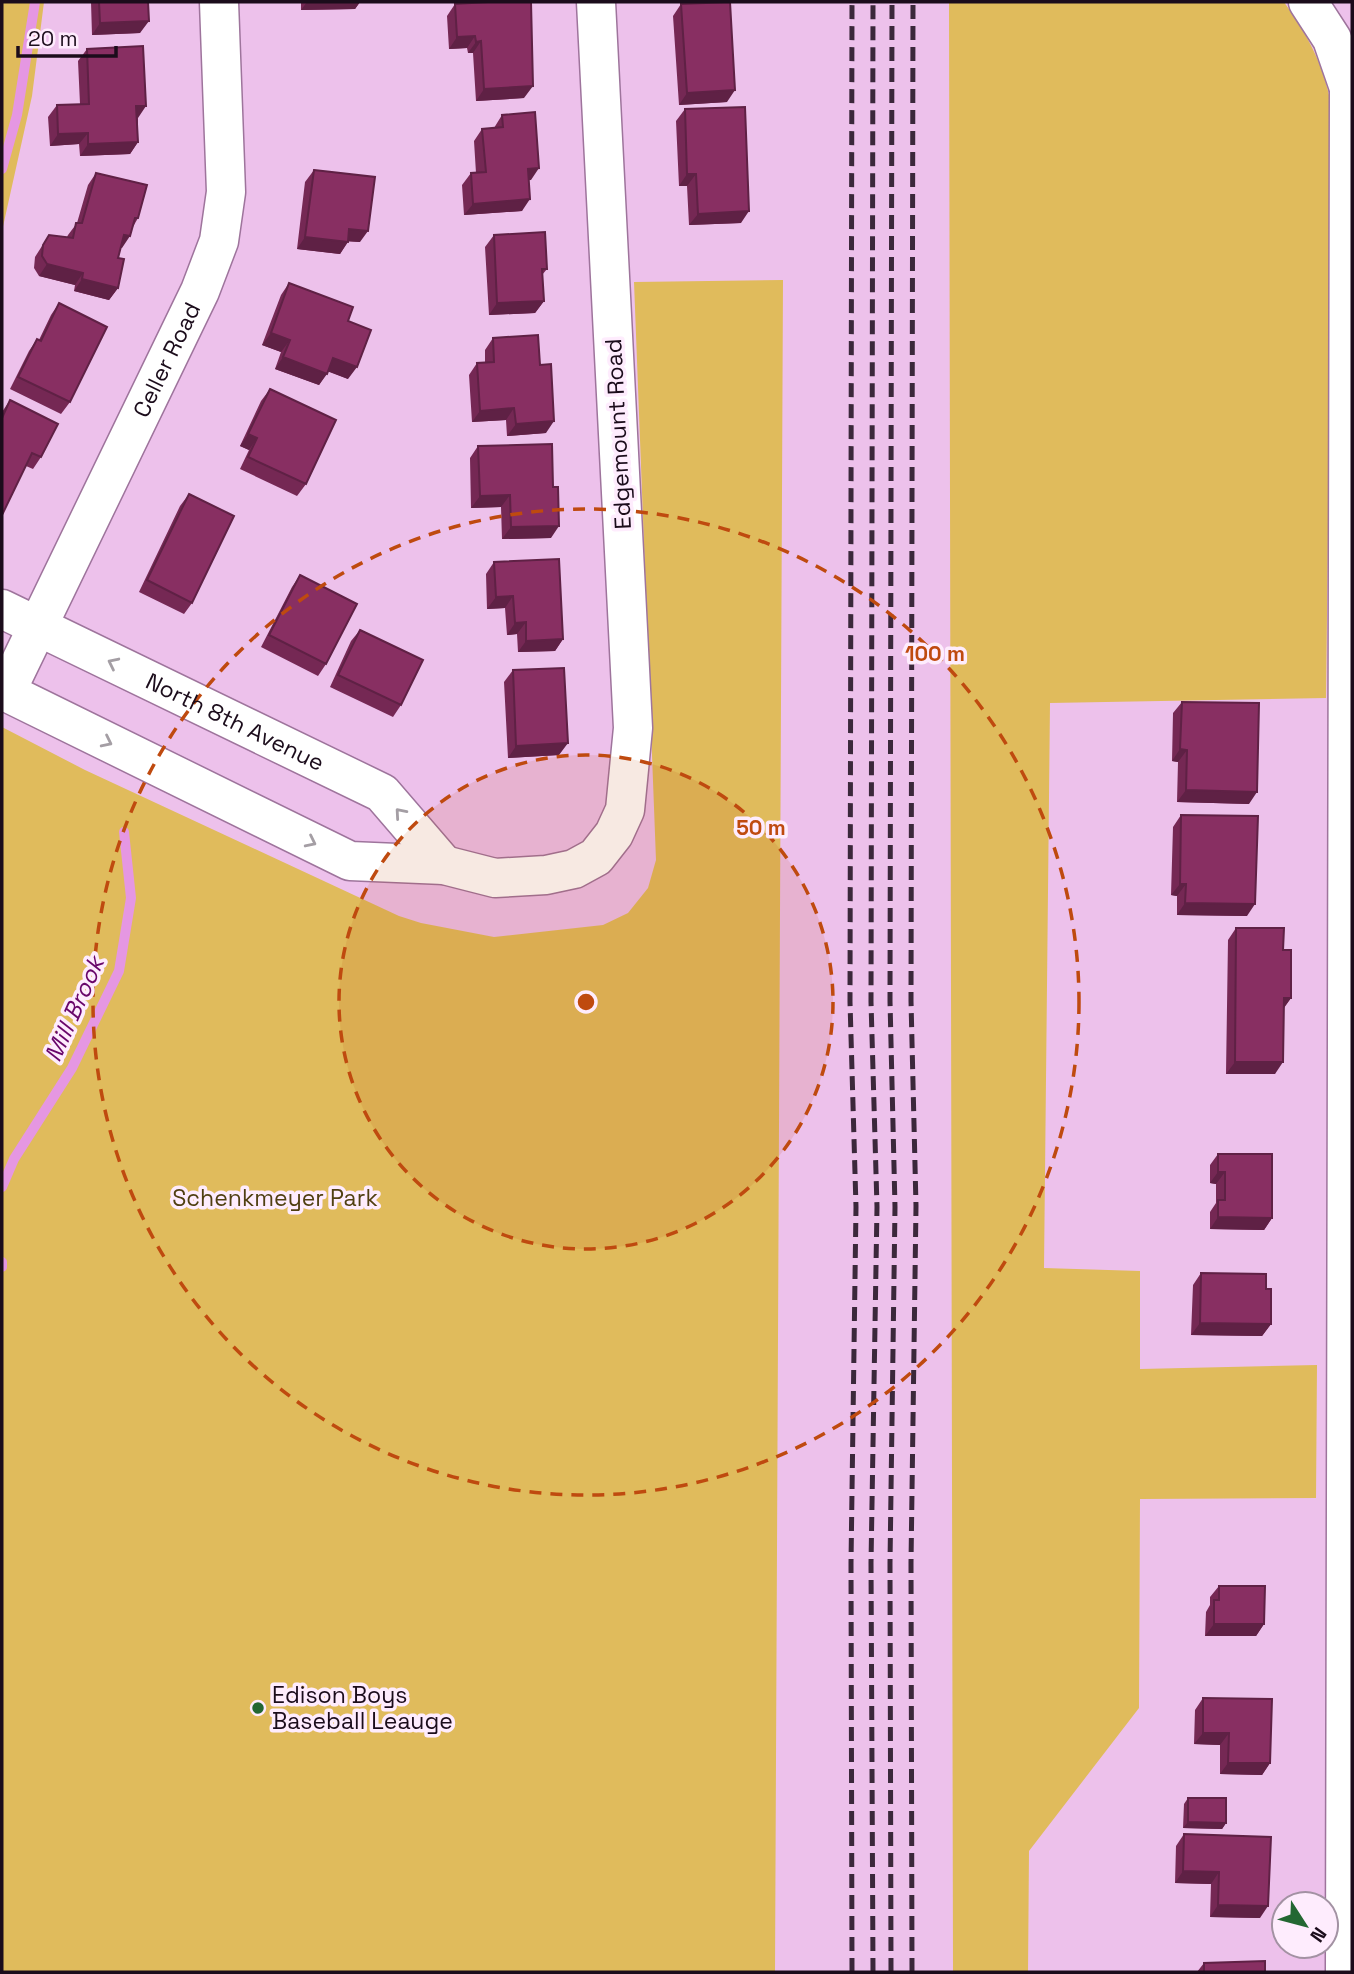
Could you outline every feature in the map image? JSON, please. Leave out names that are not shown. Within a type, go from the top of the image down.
[{"type":"street","name":"Celler Road","points":[[4,691],[39,628],[194,303],[219,241],[226,192],[219,2]]},
{"type":"street","name":"Edgemount Road","points":[[444,865],[495,878],[565,871],[596,857],[614,834],[625,810],[633,727],[596,2]]},
{"type":"street","points":[[1308,2],[1332,39],[1351,83],[1350,1082],[1345,1972]]},
{"type":"street","name":"North 8th Avenue","points":[[2,609],[382,793],[444,865]]},
{"type":"street","points":[[4,691],[350,861],[444,865]]},
{"type":"green space","points":[[2,2],[44,2],[32,96],[2,231]]},
{"type":"green space","points":[[949,2],[1284,2],[1316,55],[1326,82],[1333,114],[1326,698],[1050,703],[1044,1268],[1140,1271],[1140,1369],[1317,1365],[1316,1498],[1140,1499],[1139,1708],[1029,1851],[1028,1972],[953,1972]]},
{"type":"green space","name":"Schenkmeyer Park","points":[[783,280],[775,1972],[2,1972],[2,727],[85,770],[399,916],[421,923],[494,937],[603,925],[628,913],[648,888],[656,860],[634,282]]},
{"type":"building","points":[[99,2],[148,2],[149,21],[100,23]]},
{"type":"building","points":[[531,2],[533,86],[484,89],[481,41],[476,42],[475,36],[457,37],[455,4]]},
{"type":"building","points":[[730,2],[735,90],[687,93],[681,4]]},
{"type":"building","points":[[143,46],[146,106],[136,106],[138,142],[88,144],[88,133],[58,134],[57,105],[89,104],[87,49]]},
{"type":"building","points":[[745,107],[749,211],[698,214],[696,174],[687,174],[685,109]]},
{"type":"building","points":[[535,112],[539,168],[528,169],[530,199],[473,204],[471,173],[486,172],[482,129],[503,127],[502,115]]},
{"type":"building","points":[[314,170],[375,177],[368,231],[349,229],[348,242],[305,237]]},
{"type":"building","points":[[96,173],[147,185],[130,236],[124,235],[118,258],[124,259],[118,288],[82,279],[83,273],[47,264],[42,256],[43,245],[49,235],[73,238],[76,223],[82,223]]},
{"type":"building","points":[[545,232],[547,269],[542,269],[544,301],[497,303],[494,235]]},
{"type":"building","points":[[289,283],[353,307],[348,321],[371,330],[357,367],[333,358],[327,374],[283,357],[290,340],[271,333]]},
{"type":"building","points":[[59,303],[107,327],[70,402],[18,377],[37,339],[41,341]]},
{"type":"building","points":[[538,335],[540,365],[551,364],[554,421],[516,424],[514,408],[480,411],[477,363],[494,362],[493,338]]},
{"type":"building","points":[[270,389],[336,420],[306,484],[248,457],[257,438],[248,434]]},
{"type":"building","points":[[10,400],[58,424],[41,457],[32,453],[3,513],[2,418]]},
{"type":"building","points":[[552,444],[553,487],[558,487],[559,526],[511,527],[510,495],[480,496],[478,446]]},
{"type":"building","points":[[189,494],[234,516],[192,603],[147,580]]},
{"type":"building","points":[[559,559],[563,639],[526,641],[526,622],[515,623],[513,596],[496,597],[494,562]]},
{"type":"building","points":[[300,575],[357,604],[326,664],[269,635]]},
{"type":"building","points":[[360,630],[423,660],[401,705],[338,675]]},
{"type":"building","points":[[564,668],[568,743],[516,746],[513,670]]},
{"type":"building","points":[[1182,702],[1259,703],[1257,792],[1186,790],[1187,750],[1180,749]]},
{"type":"building","points":[[1181,815],[1258,816],[1255,904],[1185,903],[1186,884],[1180,884]]},
{"type":"building","points":[[1236,928],[1284,928],[1283,950],[1291,950],[1291,998],[1284,998],[1283,1062],[1235,1062]]},
{"type":"building","points":[[1218,1154],[1272,1154],[1272,1218],[1218,1217],[1218,1200],[1225,1200],[1225,1172],[1218,1172]]},
{"type":"building","points":[[1201,1273],[1266,1274],[1266,1289],[1271,1289],[1271,1324],[1200,1323]]},
{"type":"building","points":[[1219,1586],[1265,1586],[1264,1624],[1214,1624],[1214,1600],[1219,1600]]},
{"type":"building","points":[[1203,1698],[1272,1699],[1270,1763],[1228,1763],[1229,1733],[1203,1733]]},
{"type":"building","points":[[1188,1798],[1226,1798],[1226,1823],[1188,1822]]},
{"type":"building","points":[[1184,1834],[1271,1837],[1268,1906],[1218,1905],[1219,1872],[1183,1871]]},
{"type":"building","points":[[1265,1961],[1265,1972],[1204,1972],[1204,1963]]},
{"type":"waterway","name":"Mill Brook","points":[[2,169],[17,115],[35,2]]},
{"type":"waterway","name":"Mill Brook","points":[[2,1187],[14,1159],[72,1068],[119,971],[131,898],[124,832]]},
{"type":"waterway","name":"Mill Brook","points":[[2,1262],[2,1267]]},
{"type":"railway","points":[[852,2],[850,1002],[856,1207],[851,1563],[852,1972]]},
{"type":"railway","points":[[873,2],[871,1002],[877,1207],[871,1563],[873,1972]]},
{"type":"railway","points":[[891,1972],[890,1563],[895,1207],[890,1001],[892,2]]},
{"type":"railway","points":[[912,1972],[911,1563],[916,1206],[911,1001],[913,2]]},
{"type":"place","name":"Edison Boys Baseball Leauge","points":[[258,1708]]}]
